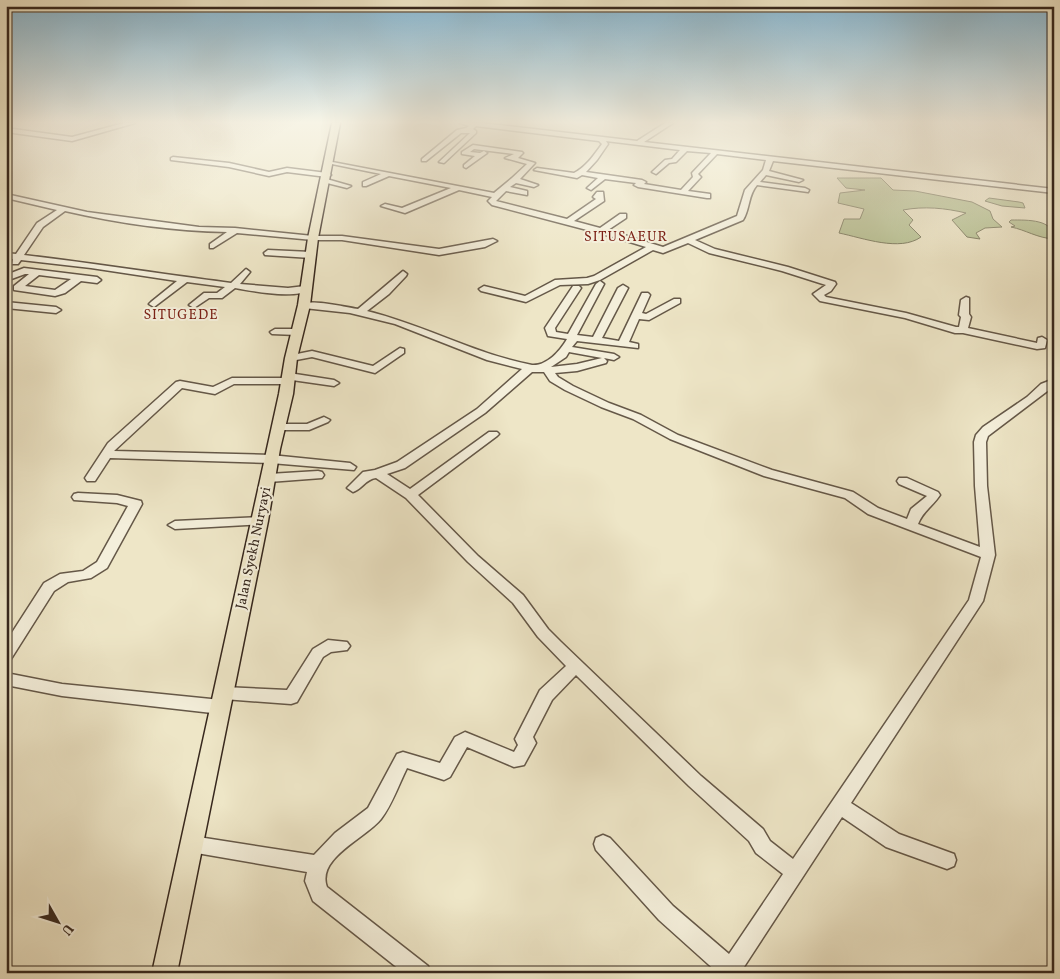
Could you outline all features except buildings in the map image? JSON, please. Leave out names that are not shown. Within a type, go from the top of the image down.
[{"type":"main road","name":"Jalan Syekh Nuryayi","points":[[164,973],[269,478],[291,358],[305,297],[310,255],[328,169]]},
{"type":"street","points":[[244,169],[269,174],[287,170],[388,174],[457,188],[494,198],[652,248],[666,250],[740,218],[743,214],[749,190],[767,169]]},
{"type":"street","points":[[494,198],[526,169]]},
{"type":"street","points":[[556,172],[559,169]]},
{"type":"street","points":[[573,180],[584,169]]},
{"type":"street","points":[[656,172],[659,169]]},
{"type":"street","points":[[683,192],[697,177],[694,174],[698,169]]},
{"type":"street","points":[[858,169],[1054,191]]},
{"type":"street","points":[[515,180],[532,181],[537,170],[575,175],[580,173],[623,181],[642,182],[631,192]]},
{"type":"street","points":[[592,188],[618,171]]},
{"type":"street","points":[[327,172],[347,186]]},
{"type":"street","points":[[764,172],[800,180]]},
{"type":"street","points":[[366,184],[388,174]]},
{"type":"street","points":[[623,181],[636,174]]},
{"type":"street","points":[[670,183],[712,189]]},
{"type":"street","points":[[755,183],[805,190]]},
{"type":"street","points":[[638,186],[707,196]]},
{"type":"street","points":[[385,206],[402,211],[457,188]]},
{"type":"street","points":[[504,188],[524,193]]},
{"type":"street","points":[[650,195],[656,188]]},
{"type":"street","points":[[1025,189],[1026,199]]},
{"type":"street","points":[[568,222],[601,199],[598,197],[600,194]]},
{"type":"street","points":[[7,197],[87,214],[199,229],[235,230],[313,238],[345,238],[445,252],[469,246],[486,245],[493,241]]},
{"type":"street","points":[[6,277],[40,225],[63,209]]},
{"type":"street","points":[[601,231],[623,216]]},
{"type":"street","points":[[213,246],[235,230]]},
{"type":"street","points":[[687,240],[712,251],[786,268],[832,284],[818,294],[822,299],[877,311],[891,312],[955,330],[963,330],[974,334],[1037,346],[1041,346],[1042,340]]},
{"type":"street","points":[[484,289],[521,299],[528,299],[558,282],[588,281],[597,278],[652,248]]},
{"type":"street","points":[[268,253],[310,255]]},
{"type":"street","points":[[6,256],[76,263],[282,291],[305,297],[327,306],[411,326],[507,364],[538,370],[583,367],[602,361]]},
{"type":"street","points":[[37,292],[76,263]]},
{"type":"street","points":[[87,287],[114,269]]},
{"type":"street","points":[[6,277],[22,271],[97,280]]},
{"type":"street","points":[[38,272],[17,288],[52,294],[60,292],[79,278]]},
{"type":"street","points":[[194,305],[207,296],[218,296],[234,285],[246,272]]},
{"type":"street","points":[[358,314],[386,292],[404,274]]},
{"type":"street","points":[[154,304],[186,279]]},
{"type":"street","points":[[353,488],[367,475],[378,474],[401,465],[562,355],[600,284]]},
{"type":"street","points":[[576,288],[550,328],[551,334],[628,345],[636,314],[645,295]]},
{"type":"street","points":[[596,340],[623,288]]},
{"type":"street","points":[[963,330],[966,317],[964,315],[966,300]]},
{"type":"street","points":[[636,314],[646,318],[677,301]]},
{"type":"street","points":[[6,305],[56,310]]},
{"type":"street","points":[[275,332],[297,332]]},
{"type":"street","points":[[566,349],[614,357]]},
{"type":"street","points":[[291,358],[312,354],[375,370],[400,351]]},
{"type":"street","points":[[538,370],[569,388],[605,405],[637,417],[674,437],[784,478],[842,493],[854,498],[868,509],[988,555]]},
{"type":"street","points":[[91,478],[112,445],[175,380],[215,391],[232,381],[288,379],[334,382]]},
{"type":"street","points":[[603,844],[666,913],[729,971],[976,601],[988,555],[981,486],[980,442],[982,435],[987,429],[1051,386]]},
{"type":"street","points":[[279,427],[309,427],[324,420]]},
{"type":"street","points":[[410,495],[493,434]]},
{"type":"street","points":[[106,454],[272,459],[350,467]]},
{"type":"street","points":[[269,478],[312,475],[310,463]]},
{"type":"street","points":[[378,474],[410,495],[473,559],[518,599],[543,633],[576,666],[695,781],[756,835],[763,847],[796,872]]},
{"type":"street","points":[[903,480],[934,495],[916,512],[911,526]]},
{"type":"street","points":[[6,655],[49,587],[65,578],[86,575],[102,565],[136,504],[117,498],[78,497]]},
{"type":"street","points":[[175,526],[260,522]]},
{"type":"street","points":[[6,680],[62,690],[223,700],[291,697],[318,652],[328,646],[342,646]]},
{"type":"street","points":[[422,973],[320,894],[315,881],[318,865],[342,839],[374,814],[403,759],[444,772],[461,742],[465,739],[518,760],[528,743],[523,738],[546,695],[576,666]]},
{"type":"street","points":[[840,805],[862,822],[893,841],[947,860]]},
{"type":"street","points":[[192,844],[318,865]]},
{"type":"green space","points":[[837,178],[881,178],[893,190],[915,191],[972,202],[990,211],[993,219],[1002,227],[985,228],[976,233],[980,239],[967,237],[952,220],[966,213],[919,208],[903,210],[913,220],[909,225],[921,237],[912,241],[892,244],[839,233],[844,219],[860,219],[864,209],[838,203],[840,193],[865,190],[846,188]]},
{"type":"green space","points":[[989,198],[1023,203],[1025,208],[1002,206],[985,201]]},
{"type":"green space","points":[[1011,220],[1045,224],[1053,232],[1054,239],[1011,227],[1015,226],[1009,222]]},
{"type":"district","name":"SITUSAEUR","points":[[626,237]]},
{"type":"district","name":"SITUGEDE","points":[[181,315]]}]
